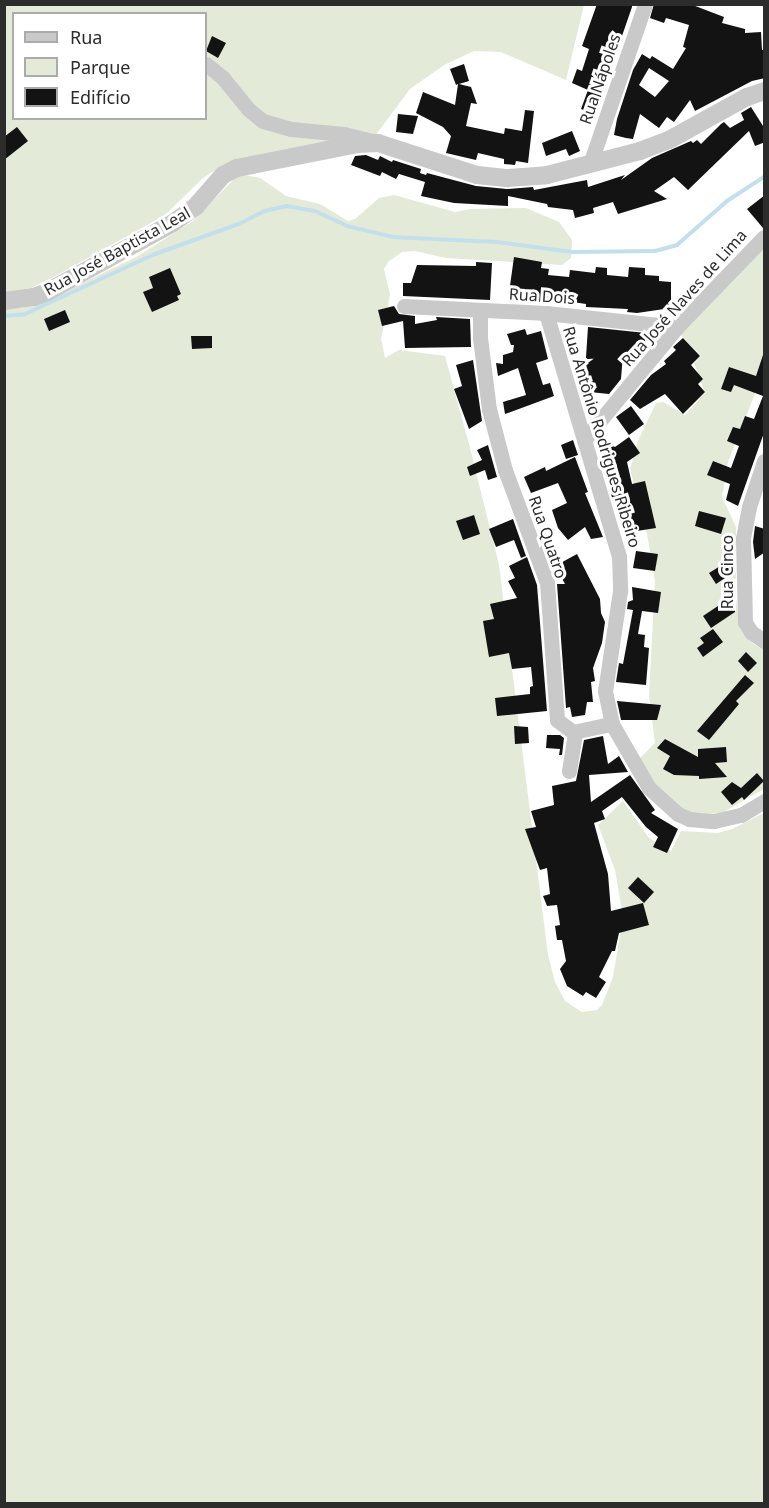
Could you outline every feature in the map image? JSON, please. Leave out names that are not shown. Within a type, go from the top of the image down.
[{"type":"street","name":"Rua Nápoles","points":[[590,164],[645,4]]},
{"type":"street","points":[[207,65],[223,78],[248,109],[263,121],[308,132],[357,136],[378,143]]},
{"type":"street","name":"Rua José Baptista Leal","points":[[4,300],[34,297],[46,292],[173,223],[196,206],[217,181],[230,171],[357,144],[378,143],[492,177],[526,178],[590,164],[669,140],[765,91]]},
{"type":"street","name":"Rua José Naves de Lima","points":[[584,440],[677,327],[765,237]]},
{"type":"street","name":"Rua Dois","points":[[404,306],[546,313],[677,327]]},
{"type":"street","name":"Rua Quatro","points":[[480,310],[480,338],[489,409],[505,470],[547,583],[557,720],[564,728],[575,732]]},
{"type":"street","name":"Rua Antônio Rodrigues Ribeiro","points":[[546,313],[614,536],[621,573],[605,691],[612,724],[649,788],[678,814],[695,820],[714,821],[741,815],[765,801]]},
{"type":"street","name":"Rua Cinco","points":[[765,461],[749,507],[743,539],[746,622],[751,632],[765,641]]},
{"type":"street","points":[[569,771],[575,732],[612,724]]},
{"type":"green space","points":[[4,5],[584,5],[566,80],[501,52],[474,51],[444,65],[410,89],[375,136],[220,167],[203,178],[166,214],[31,288],[5,292]]},
{"type":"green space","points":[[245,175],[260,178],[286,196],[320,204],[348,221],[355,219],[379,198],[394,195],[455,212],[471,209],[526,208],[559,222],[572,240],[571,258],[562,265],[446,258],[415,251],[402,252],[388,262],[384,269],[390,295],[381,339],[385,358],[399,350],[445,356],[499,565],[548,955],[555,982],[565,1001],[582,1012],[597,1010],[602,1005],[613,977],[623,917],[615,870],[598,825],[623,801],[649,838],[671,851],[681,831],[718,833],[732,829],[764,813],[764,1503],[5,1504],[5,309],[26,307],[45,301],[138,256],[193,221],[235,178]]},
{"type":"green space","points":[[764,244],[764,371],[728,462],[722,497],[736,527],[736,598],[740,628],[752,643],[764,650],[764,789],[722,813],[692,815],[659,793],[640,758],[655,743],[649,696],[655,581],[647,534],[630,469],[638,441],[656,403],[663,402],[685,415],[705,393],[694,363],[701,356],[680,334]]},
{"type":"building","points":[[597,4],[632,4],[632,7],[595,114],[581,109],[588,90],[572,83],[577,69],[582,71],[589,49],[582,46]]},
{"type":"building","points":[[654,4],[690,4],[724,17],[722,23],[745,29],[745,33],[761,32],[762,50],[765,50],[765,78],[752,81],[695,111],[690,100],[674,122],[667,117],[659,128],[640,114],[633,139],[614,135],[633,70],[642,54],[650,59],[652,56],[673,69],[686,48],[683,47],[689,25],[666,18],[664,23],[650,18]],"holes":[[[649,68],[669,81],[655,97],[639,85]]]},
{"type":"building","points":[[212,36],[226,43],[218,58],[207,52]]},
{"type":"building","points":[[464,64],[469,81],[459,84],[471,87],[477,104],[471,103],[466,126],[504,134],[505,128],[522,131],[525,110],[534,111],[528,163],[516,161],[515,165],[504,164],[504,159],[478,153],[476,160],[446,153],[451,136],[443,127],[416,113],[423,92],[455,105],[458,84],[456,85],[450,69]]},
{"type":"building","points":[[751,107],[765,129],[765,142],[755,146],[749,131],[688,190],[674,177],[654,191],[667,199],[618,214],[613,202],[593,208],[594,213],[575,218],[573,210],[548,207],[547,204],[508,196],[508,206],[454,203],[421,196],[425,182],[399,174],[396,179],[382,172],[380,176],[351,165],[355,156],[366,155],[378,160],[380,156],[392,162],[393,160],[421,169],[420,173],[426,175],[427,173],[476,186],[507,189],[533,187],[534,190],[587,180],[588,187],[625,175],[621,180],[652,158],[691,141],[693,143],[697,140],[701,144],[724,122],[730,128],[744,120],[741,113]]},
{"type":"building","points":[[398,114],[418,116],[413,134],[396,132]]},
{"type":"building","points":[[17,127],[28,141],[4,160],[4,137]]},
{"type":"building","points":[[572,131],[580,151],[569,156],[566,149],[546,156],[542,143]]},
{"type":"building","points":[[765,195],[765,227],[763,228],[747,209]]},
{"type":"building","points":[[514,257],[542,262],[541,268],[549,269],[548,275],[569,277],[570,270],[595,273],[596,267],[607,268],[607,275],[628,277],[629,267],[645,268],[645,275],[659,276],[659,281],[671,282],[671,308],[637,313],[627,312],[628,309],[586,307],[586,304],[566,301],[566,304],[518,300],[519,294],[509,293]]},
{"type":"building","points":[[476,262],[492,263],[490,300],[403,296],[403,283],[411,283],[417,265],[476,266]]},
{"type":"building","points":[[170,268],[181,294],[177,296],[179,300],[152,312],[143,292],[153,288],[149,277]]},
{"type":"building","points":[[394,306],[399,314],[415,316],[415,324],[437,320],[436,317],[470,319],[471,347],[405,348],[403,321],[382,326],[378,310]]},
{"type":"building","points":[[65,310],[70,322],[49,331],[44,319]]},
{"type":"building","points":[[588,327],[646,333],[645,343],[639,342],[638,356],[623,354],[621,379],[609,394],[580,391],[575,371],[585,372]]},
{"type":"building","points":[[525,329],[527,335],[541,331],[548,359],[536,363],[543,385],[550,383],[554,396],[505,414],[503,402],[526,395],[518,368],[498,376],[496,363],[503,364],[503,355],[513,352],[514,345],[511,345],[507,334]]},
{"type":"building","points":[[191,336],[212,336],[212,348],[192,349]]},
{"type":"building","points":[[683,338],[700,356],[691,365],[703,379],[698,384],[705,392],[683,414],[665,394],[640,409],[630,400],[651,375],[666,364],[664,361],[676,350],[673,347]]},
{"type":"building","points":[[763,355],[765,430],[738,506],[726,500],[730,484],[707,475],[713,461],[731,468],[739,446],[727,441],[733,427],[740,429],[745,416],[754,419],[763,396],[734,385],[731,392],[721,389],[729,367],[756,376]]},
{"type":"building","points":[[473,360],[482,421],[469,429],[454,389],[462,386],[456,365]]},
{"type":"building","points":[[631,406],[644,424],[629,435],[616,417]]},
{"type":"building","points":[[599,437],[615,447],[629,437],[640,453],[627,462],[632,484],[645,481],[656,528],[624,533],[621,513],[617,514],[600,457]]},
{"type":"building","points":[[573,440],[578,455],[566,459],[561,445]]},
{"type":"building","points":[[488,445],[497,477],[488,480],[485,470],[470,476],[467,467],[482,460],[477,450]]},
{"type":"building","points":[[575,457],[588,492],[585,493],[603,537],[591,539],[585,527],[568,540],[558,528],[552,510],[567,503],[558,483],[531,493],[524,477],[545,467],[546,471]]},
{"type":"building","points":[[699,511],[726,518],[721,534],[695,526]]},
{"type":"building","points":[[474,515],[480,534],[463,540],[456,521]]},
{"type":"building","points":[[513,519],[526,556],[521,558],[514,540],[496,547],[489,529]]},
{"type":"building","points":[[755,526],[765,529],[765,552],[755,559],[753,542]]},
{"type":"building","points":[[636,551],[658,554],[655,571],[633,568]]},
{"type":"building","points":[[577,554],[600,599],[601,613],[605,622],[602,643],[593,668],[595,681],[591,682],[593,702],[587,702],[585,715],[572,717],[570,707],[566,708],[557,584],[565,584],[555,566]]},
{"type":"building","points":[[527,557],[537,585],[547,711],[497,716],[495,698],[530,694],[530,687],[533,686],[531,667],[512,669],[509,653],[489,657],[483,621],[494,619],[490,604],[517,598],[508,581],[515,578],[509,566]]},
{"type":"building","points":[[730,560],[734,572],[716,584],[709,573]]},
{"type":"building","points":[[632,587],[661,592],[658,613],[642,611],[638,634],[645,635],[644,647],[649,648],[646,685],[616,682],[619,663],[623,664],[633,610],[627,609],[628,602],[633,600]]},
{"type":"building","points":[[730,598],[735,604],[735,612],[711,628],[703,616]]},
{"type":"building","points":[[713,629],[723,642],[703,657],[697,648],[704,643],[700,638]]},
{"type":"building","points":[[746,652],[757,663],[748,672],[738,661]]},
{"type":"building","points":[[745,675],[754,683],[736,701],[739,704],[709,740],[697,731]]},
{"type":"building","points":[[617,701],[661,705],[657,720],[621,720]]},
{"type":"building","points":[[514,726],[528,727],[529,743],[515,744]]},
{"type":"building","points":[[547,735],[560,735],[564,738],[562,755],[559,755],[560,749],[546,748]]},
{"type":"building","points":[[603,736],[608,764],[619,756],[628,772],[589,775],[591,802],[630,775],[655,810],[651,813],[678,829],[667,853],[653,847],[658,837],[646,827],[622,797],[602,811],[605,819],[594,823],[608,874],[611,911],[643,903],[649,925],[619,933],[615,951],[612,951],[599,977],[606,982],[596,998],[586,992],[583,996],[567,986],[560,969],[566,961],[562,940],[557,940],[555,926],[560,925],[557,905],[547,906],[543,896],[550,894],[547,868],[540,870],[525,829],[536,827],[531,811],[554,805],[552,786],[576,781],[584,740]]},
{"type":"building","points":[[665,739],[698,757],[698,749],[726,747],[727,762],[715,763],[727,777],[699,779],[699,776],[674,775],[663,769],[670,756],[657,748]]},
{"type":"building","points":[[757,773],[764,781],[744,800],[742,797],[732,805],[721,792],[732,782],[741,788]]},
{"type":"building","points":[[638,877],[654,892],[644,903],[628,888]]},
{"type":"waterway","points":[[4,316],[25,314],[155,254],[239,224],[265,211],[286,206],[315,211],[347,226],[393,237],[496,242],[572,252],[655,251],[677,245],[727,201],[764,177]]}]
